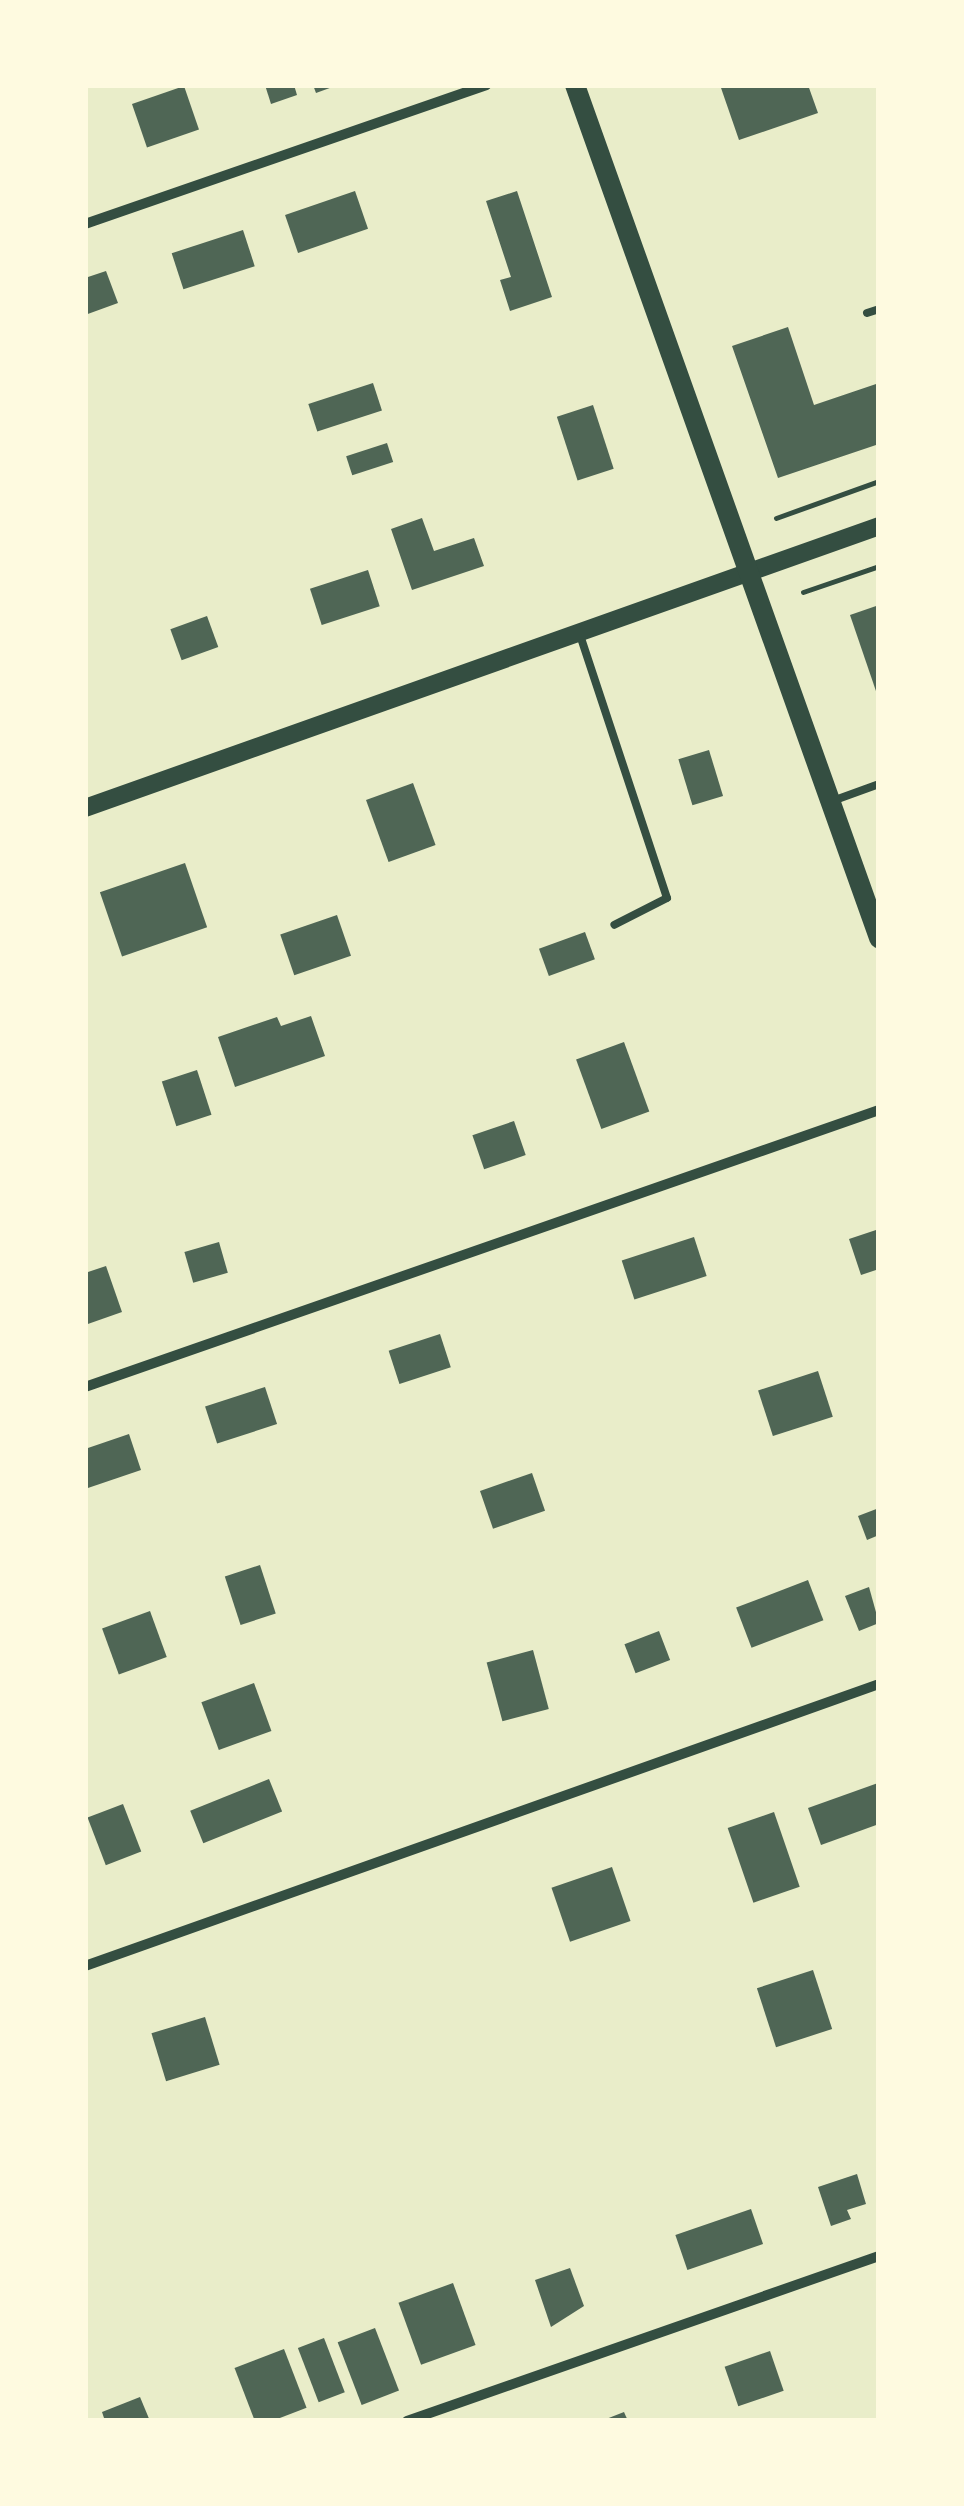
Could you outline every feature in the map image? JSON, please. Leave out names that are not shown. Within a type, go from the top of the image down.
[{"type":"main road","points":[[575,85],[879,938]]},
{"type":"street","points":[[85,224],[487,85]]},
{"type":"street","points":[[85,808],[879,526]]},
{"type":"street","points":[[85,1387],[879,1110]]},
{"type":"street","points":[[85,1966],[879,1684]]},
{"type":"street","points":[[407,2421],[879,2256]]},
{"type":"lane","points":[[867,313],[879,309]]},
{"type":"lane","points":[[579,632],[667,898],[614,925]]},
{"type":"lane","points":[[830,802],[879,784]]},
{"type":"path","points":[[776,518],[879,480]]},
{"type":"path","points":[[802,592],[879,566]]},
{"type":"building","points":[[265,85],[294,85],[297,95],[271,104]]},
{"type":"building","points":[[313,85],[338,85],[316,93]]},
{"type":"building","points":[[720,85],[808,85],[818,113],[739,140]]},
{"type":"building","points":[[184,86],[199,129],[147,147],[132,104]]},
{"type":"building","points":[[355,191],[368,229],[298,253],[285,215]]},
{"type":"building","points":[[517,191],[552,297],[510,311],[500,280],[511,277],[486,201]]},
{"type":"building","points":[[243,230],[255,266],[183,289],[172,253]]},
{"type":"building","points":[[106,271],[118,303],[85,315],[85,278]]},
{"type":"building","points":[[788,327],[814,405],[879,383],[879,444],[778,478],[732,346]]},
{"type":"building","points":[[373,383],[382,411],[317,432],[308,404]]},
{"type":"building","points":[[593,405],[614,469],[578,480],[557,417]]},
{"type":"building","points":[[387,443],[393,462],[352,475],[346,456]]},
{"type":"building","points":[[422,518],[434,551],[474,538],[484,566],[412,590],[391,529]]},
{"type":"building","points":[[368,570],[380,606],[322,625],[310,589]]},
{"type":"building","points":[[879,605],[879,697],[878,697],[850,615]]},
{"type":"building","points":[[207,616],[218,647],[182,660],[170,629]]},
{"type":"building","points":[[709,750],[723,796],[692,805],[678,759]]},
{"type":"building","points":[[413,783],[436,845],[389,862],[366,800]]},
{"type":"building","points":[[185,863],[207,927],[122,957],[100,892]]},
{"type":"building","points":[[337,915],[351,956],[294,975],[280,935]]},
{"type":"building","points":[[585,932],[595,959],[549,976],[539,949]]},
{"type":"building","points":[[311,1016],[325,1056],[235,1087],[218,1037],[277,1017],[281,1026]]},
{"type":"building","points":[[624,1042],[649,1112],[601,1129],[576,1059]]},
{"type":"building","points":[[197,1070],[212,1115],[176,1126],[162,1081]]},
{"type":"building","points":[[514,1121],[526,1155],[484,1169],[472,1135]]},
{"type":"building","points":[[879,1229],[879,1269],[861,1275],[849,1239]]},
{"type":"building","points":[[694,1237],[707,1276],[634,1299],[622,1260]]},
{"type":"building","points":[[219,1242],[228,1273],[193,1283],[184,1252]]},
{"type":"building","points":[[106,1266],[122,1312],[85,1325],[85,1273]]},
{"type":"building","points":[[440,1334],[451,1367],[399,1384],[389,1351]]},
{"type":"building","points":[[818,1371],[833,1417],[773,1436],[758,1390]]},
{"type":"building","points":[[265,1387],[277,1424],[217,1444],[205,1406]]},
{"type":"building","points":[[129,1434],[141,1470],[85,1489],[85,1449]]},
{"type":"building","points":[[532,1473],[545,1511],[493,1529],[480,1491]]},
{"type":"building","points":[[879,1508],[879,1535],[867,1540],[858,1516]]},
{"type":"building","points":[[260,1565],[276,1614],[241,1625],[225,1576]]},
{"type":"building","points":[[808,1580],[823,1620],[752,1648],[736,1608]]},
{"type":"building","points":[[869,1587],[879,1623],[859,1631],[845,1596]]},
{"type":"building","points":[[150,1611],[167,1657],[119,1674],[102,1628]]},
{"type":"building","points":[[659,1631],[670,1660],[636,1673],[624,1644]]},
{"type":"building","points":[[533,1650],[549,1709],[502,1721],[487,1662]]},
{"type":"building","points":[[254,1683],[271,1731],[219,1750],[201,1702]]},
{"type":"building","points":[[269,1779],[282,1811],[203,1843],[190,1811]]},
{"type":"building","points":[[878,1783],[879,1824],[821,1845],[808,1808]]},
{"type":"building","points":[[123,1804],[141,1852],[106,1865],[88,1818]]},
{"type":"building","points":[[774,1812],[800,1887],[753,1903],[728,1828]]},
{"type":"building","points":[[612,1867],[631,1921],[570,1942],[551,1888]]},
{"type":"building","points":[[813,1970],[832,2029],[776,2047],[757,1988]]},
{"type":"building","points":[[205,2017],[220,2065],[166,2081],[151,2033]]},
{"type":"building","points":[[857,2174],[866,2204],[847,2210],[851,2219],[831,2226],[818,2187]]},
{"type":"building","points":[[751,2209],[763,2244],[687,2270],[675,2235]]},
{"type":"building","points":[[570,2268],[584,2306],[551,2327],[535,2280]]},
{"type":"building","points":[[453,2283],[476,2345],[421,2365],[398,2303]]},
{"type":"building","points":[[375,2328],[399,2391],[362,2405],[338,2342]]},
{"type":"building","points":[[324,2338],[345,2392],[319,2402],[298,2348]]},
{"type":"building","points":[[284,2349],[307,2408],[272,2421],[255,2421],[235,2368]]},
{"type":"building","points":[[770,2351],[784,2391],[738,2406],[725,2367]]},
{"type":"building","points":[[140,2397],[150,2421],[105,2421],[102,2412]]},
{"type":"building","points":[[624,2412],[628,2421],[601,2421]]}]
